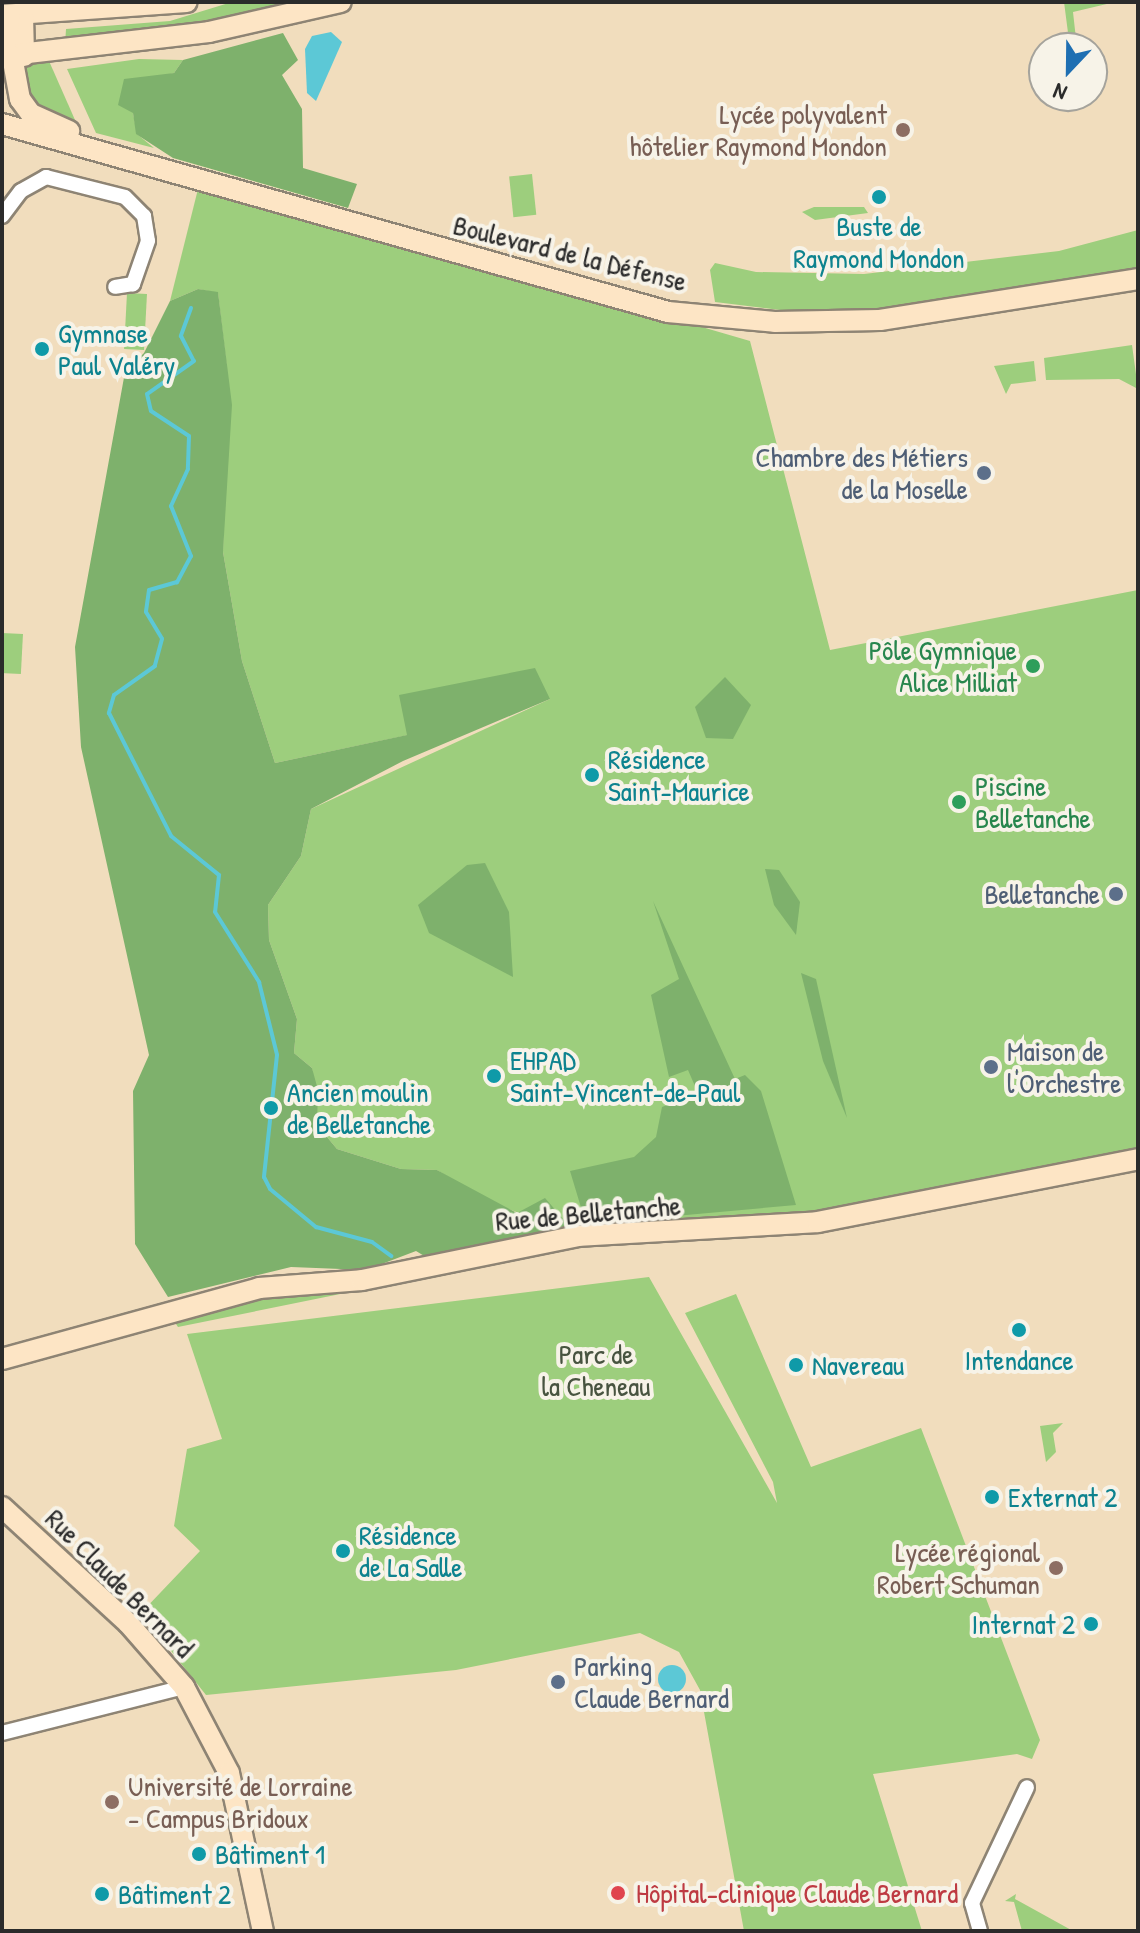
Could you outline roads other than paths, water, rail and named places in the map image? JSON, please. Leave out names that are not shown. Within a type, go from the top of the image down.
[{"type":"street","points":[[169,173],[31,114],[20,99],[11,56],[12,15],[187,2]]},
{"type":"street","points":[[11,56],[209,32],[341,2]]},
{"type":"street","name":"Boulevard de la Défense","points":[[2,124],[634,304],[704,315],[880,320],[1138,279]]},
{"type":"street","points":[[2,216],[21,191],[46,177],[125,197],[144,216],[148,241],[133,284],[115,287]]},
{"type":"street","name":"Rue de Belletanche","points":[[2,1359],[248,1290],[362,1280],[578,1236],[818,1222],[1138,1159]]},
{"type":"street","name":"Rue Claude Bernard","points":[[2,1507],[128,1623],[184,1687],[229,1773],[263,1931]]},
{"type":"street","points":[[2,1733],[184,1687]]},
{"type":"street","points":[[980,1931],[972,1903],[1027,1787]]},
{"type":"water","points":[[331,32],[342,42],[316,101],[307,93],[305,49],[312,36]]},
{"type":"water","points":[[672,1665],[682,1669],[686,1679],[682,1689],[672,1693],[662,1689],[658,1679],[662,1669]]},
{"type":"waterway","points":[[191,308],[181,336],[194,361],[147,394],[151,411],[189,436],[188,469],[171,506],[191,556],[177,582],[149,590],[146,612],[162,639],[155,666],[114,695],[109,713],[171,836],[219,875],[215,912],[259,982],[277,1055],[264,1177],[270,1189],[316,1227],[372,1242],[391,1256]]},
{"type":"place","name":"Lycée polyvalent hôtelier Raymond Mondon","points":[[903,130]]},
{"type":"place","name":"Buste de Raymond Mondon","points":[[879,197]]},
{"type":"place","name":"Gymnase Paul Valéry","points":[[42,349]]},
{"type":"place","name":"Chambre des Métiers de la Moselle","points":[[984,473]]},
{"type":"place","name":"Pôle Gymnique Alice Milliat","points":[[1033,666]]},
{"type":"place","name":"Résidence Saint-Maurice","points":[[592,775]]},
{"type":"place","name":"Piscine Belletanche","points":[[959,802]]},
{"type":"place","name":"Belletanche","points":[[1116,894]]},
{"type":"place","name":"Maison de l'Orchestre","points":[[991,1067]]},
{"type":"place","name":"EHPAD Saint-Vincent-de-Paul","points":[[494,1076]]},
{"type":"place","name":"Ancien moulin de Belletanche","points":[[271,1108]]},
{"type":"place","name":"Intendance","points":[[1019,1330]]},
{"type":"place","name":"Navereau","points":[[796,1365]]},
{"type":"place","name":"Externat 2","points":[[992,1497]]},
{"type":"place","name":"Résidence de La Salle","points":[[343,1551]]},
{"type":"place","name":"Lycée régional Robert Schuman","points":[[1056,1568]]},
{"type":"place","name":"Internat 2","points":[[1091,1624]]},
{"type":"place","name":"Parking Claude Bernard","points":[[558,1682]]},
{"type":"place","name":"Université de Lorraine - Campus Bridoux","points":[[112,1802]]},
{"type":"place","name":"Bâtiment 1","points":[[199,1854]]},
{"type":"place","name":"Hôpital-clinique Claude Bernard","points":[[618,1893]]},
{"type":"place","name":"Bâtiment 2","points":[[102,1894]]},
{"type":"park label","name":"Parc de la Cheneau","points":[[596,1370]]}]
